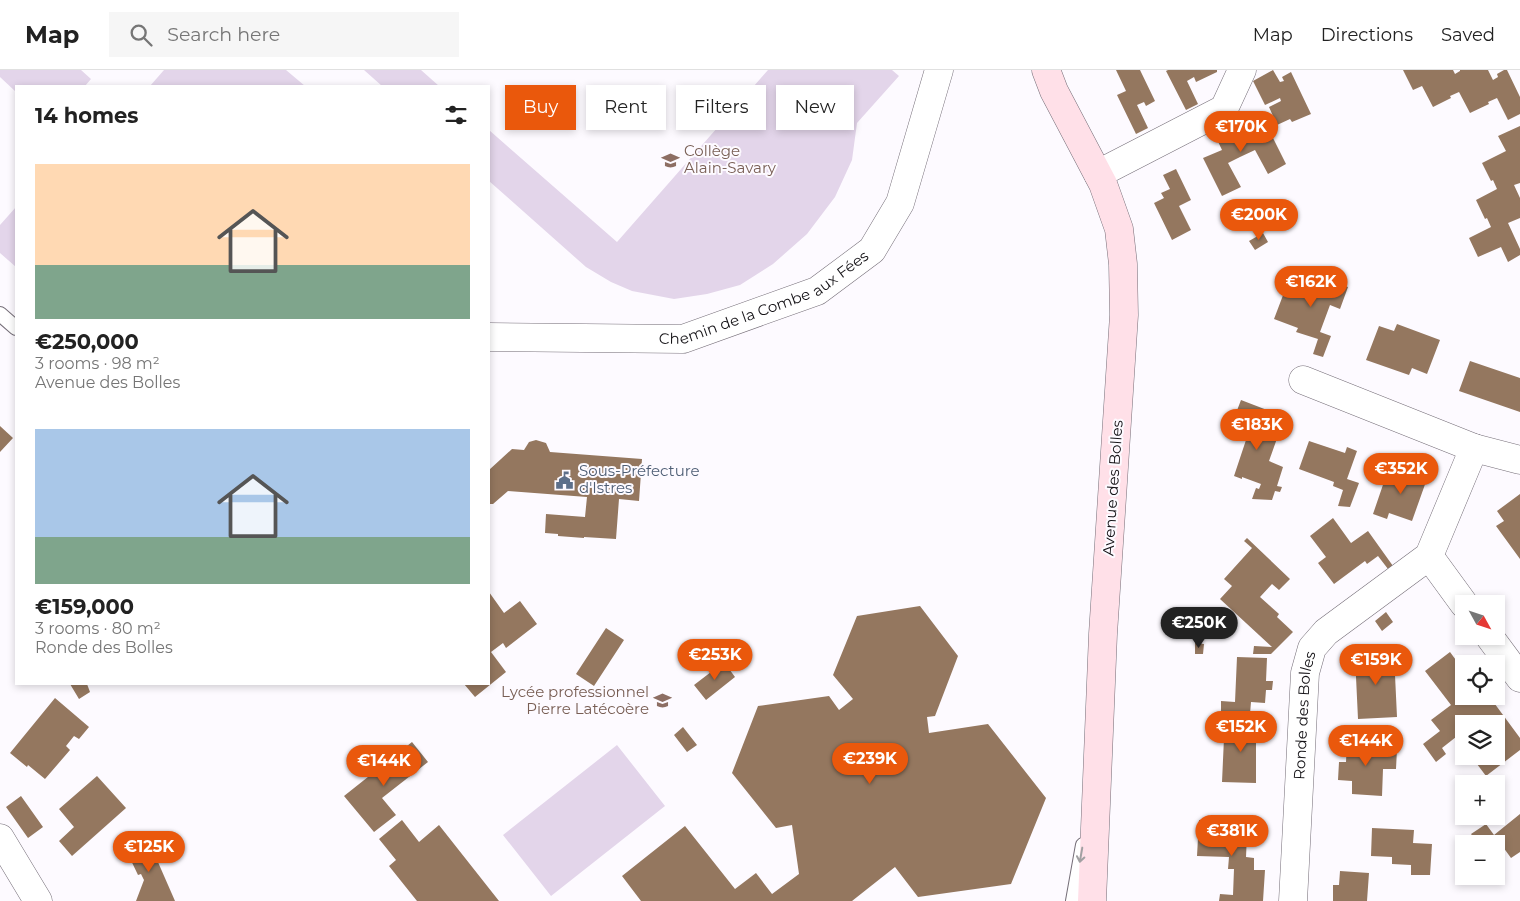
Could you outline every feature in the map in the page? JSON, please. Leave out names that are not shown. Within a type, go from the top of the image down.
[{"type":"main road","name":"Avenue des Bolles","points":[[1036,70],[1050,80],[1098,174],[1119,229],[1123,264],[1124,315],[1103,634],[1092,901]]},
{"type":"street","name":"Chemin de la Combe aux Fées","points":[[490,337],[683,339],[817,291],[872,250],[900,203],[939,70]]},
{"type":"street","points":[[1098,174],[1224,109],[1242,70]]},
{"type":"street","points":[[1303,380],[1474,448],[1520,460]]},
{"type":"street","points":[[1457,595],[1429,556],[1474,448]]},
{"type":"street","name":"Ronde des Bolles","points":[[1293,901],[1305,673],[1312,648],[1326,632],[1429,556]]},
{"type":"street","points":[[1496,645],[1520,678]]},
{"type":"street","points":[[0,838],[38,901]]},
{"type":"lane","points":[[0,314],[15,327]]},
{"type":"lane","points":[[1074,901],[1084,836],[1096,811]]},
{"type":"shaded area","points":[[0,70],[81,70],[91,79],[86,85],[15,85],[15,91],[0,77]]},
{"type":"shaded area","points":[[164,70],[286,70],[304,85],[151,85]]},
{"type":"shaded area","points":[[364,70],[421,70],[438,85],[381,85]]},
{"type":"shaded area","points":[[768,70],[892,70],[899,76],[857,123],[852,160],[835,197],[807,234],[773,264],[740,285],[707,294],[674,299],[632,291],[611,282],[586,267],[490,182],[490,131],[617,242],[715,130],[766,130],[766,85],[755,85]]},
{"type":"shaded area","points":[[15,208],[15,266],[0,253],[0,225]]},
{"type":"shaded area","points":[[617,745],[665,806],[551,896],[503,835]]},
{"type":"building","points":[[1116,70],[1140,70],[1155,101],[1146,106],[1144,102],[1137,105],[1148,128],[1136,134],[1117,95],[1126,91]]},
{"type":"building","points":[[1217,70],[1217,72],[1196,82],[1194,77],[1187,81],[1198,104],[1186,110],[1166,71]]},
{"type":"building","points":[[1273,70],[1280,82],[1284,81],[1282,77],[1291,72],[1311,114],[1292,122],[1290,119],[1277,125],[1269,107],[1281,101],[1280,98],[1265,105],[1253,81]]},
{"type":"building","points":[[1403,70],[1453,70],[1455,74],[1460,70],[1488,70],[1493,80],[1498,77],[1497,74],[1507,70],[1520,97],[1520,114],[1508,120],[1497,98],[1470,113],[1459,92],[1433,107],[1422,86],[1413,90]]},
{"type":"building","points":[[1243,116],[1252,135],[1268,128],[1286,164],[1268,174],[1255,150],[1228,163],[1241,187],[1222,196],[1203,158],[1222,150],[1213,131]]},
{"type":"building","points":[[1520,126],[1520,183],[1514,185],[1520,198],[1520,218],[1508,223],[1520,249],[1520,255],[1508,262],[1501,247],[1478,257],[1469,238],[1491,227],[1476,200],[1497,189],[1482,163],[1506,151],[1498,136]]},
{"type":"building","points":[[1176,169],[1191,200],[1179,206],[1191,230],[1172,240],[1154,203],[1164,198],[1161,193],[1170,189],[1163,175]]},
{"type":"building","points":[[1263,233],[1268,242],[1255,250],[1249,241]]},
{"type":"building","points":[[1298,276],[1320,283],[1322,277],[1348,287],[1340,309],[1330,305],[1320,332],[1331,336],[1323,357],[1313,354],[1318,339],[1296,332],[1298,328],[1274,319],[1285,290],[1292,292]]},
{"type":"building","points":[[1397,324],[1440,340],[1427,374],[1412,368],[1409,375],[1366,360],[1379,326],[1394,331]]},
{"type":"building","points":[[1470,361],[1520,378],[1520,412],[1459,391]]},
{"type":"building","points":[[1241,400],[1267,410],[1264,419],[1251,415],[1250,419],[1280,430],[1269,461],[1283,467],[1277,486],[1282,487],[1280,492],[1275,491],[1272,500],[1252,499],[1256,488],[1259,489],[1261,484],[1234,476],[1246,440],[1228,434]]},
{"type":"building","points":[[0,426],[13,438],[0,452]]},
{"type":"building","name":"Sous-Préfecture d'Istres","points":[[536,440],[546,443],[550,452],[642,459],[639,501],[619,499],[616,539],[558,536],[558,534],[545,533],[546,514],[585,517],[587,497],[508,491],[493,504],[490,504],[490,469],[512,449],[524,450],[529,442]]},
{"type":"building","points":[[1309,441],[1345,453],[1347,447],[1357,451],[1347,479],[1359,483],[1350,507],[1338,506],[1343,490],[1333,486],[1334,482],[1299,469]]},
{"type":"building","points":[[1402,466],[1428,476],[1412,521],[1389,513],[1387,519],[1373,514],[1386,476],[1397,479]]},
{"type":"building","points":[[1520,494],[1520,559],[1496,526],[1504,521],[1497,511]]},
{"type":"building","points":[[1333,518],[1351,543],[1368,531],[1393,566],[1388,569],[1378,556],[1367,564],[1365,561],[1334,584],[1318,563],[1326,557],[1310,536]]},
{"type":"building","points":[[1247,538],[1290,579],[1279,590],[1272,584],[1260,597],[1279,614],[1277,617],[1293,632],[1271,654],[1253,654],[1254,646],[1272,647],[1220,599],[1232,586],[1224,579],[1252,548],[1244,541]]},
{"type":"building","points":[[490,593],[504,613],[520,601],[537,624],[506,648],[503,643],[491,652],[506,672],[490,685]]},
{"type":"building","points":[[920,606],[958,656],[935,716],[927,717],[929,733],[988,724],[1046,798],[1011,884],[918,897],[895,867],[852,901],[641,901],[622,876],[685,826],[735,889],[756,873],[772,894],[799,874],[792,825],[776,828],[732,773],[758,706],[829,696],[839,710],[853,699],[833,675],[857,616]]},
{"type":"building","points":[[1386,612],[1393,622],[1382,631],[1375,621]]},
{"type":"building","points":[[606,628],[624,640],[594,686],[576,674]]},
{"type":"building","points":[[1195,643],[1204,644],[1203,654],[1195,654]]},
{"type":"building","points":[[1450,652],[1455,659],[1455,705],[1496,705],[1503,715],[1455,715],[1455,738],[1442,748],[1446,754],[1436,762],[1423,744],[1440,731],[1431,720],[1451,705],[1425,671]]},
{"type":"building","points":[[1394,654],[1397,717],[1358,719],[1355,656]]},
{"type":"building","points":[[1237,657],[1267,658],[1266,681],[1273,681],[1272,690],[1266,690],[1265,703],[1251,702],[1250,714],[1221,712],[1221,701],[1235,702]]},
{"type":"building","points":[[724,662],[735,677],[706,700],[694,685]]},
{"type":"building","points":[[71,685],[87,685],[90,692],[79,699]]},
{"type":"building","points":[[465,685],[490,685],[475,697]]},
{"type":"building","points":[[55,698],[89,727],[79,739],[74,736],[66,746],[70,750],[45,779],[10,753]]},
{"type":"building","points":[[1505,718],[1520,738],[1520,750],[1505,761]]},
{"type":"building","points":[[1229,722],[1263,724],[1263,740],[1256,740],[1256,783],[1222,782],[1224,738],[1229,738]]},
{"type":"building","points":[[683,727],[697,745],[687,752],[674,735]]},
{"type":"building","points":[[1347,740],[1373,741],[1373,748],[1397,749],[1396,769],[1383,769],[1382,796],[1352,794],[1352,781],[1338,780],[1339,762],[1346,762]]},
{"type":"building","points":[[412,742],[428,762],[382,798],[396,815],[374,832],[344,796]]},
{"type":"building","points":[[1478,765],[1500,765],[1487,775]]},
{"type":"building","points":[[97,776],[126,808],[72,856],[59,841],[74,827],[59,809]]},
{"type":"building","points":[[21,796],[43,827],[28,838],[6,807]]},
{"type":"building","points":[[1520,814],[1520,852],[1511,858],[1505,850],[1505,835],[1494,835]]},
{"type":"building","points":[[1224,815],[1240,816],[1239,835],[1247,835],[1246,857],[1254,858],[1254,870],[1265,870],[1263,901],[1219,901],[1220,894],[1233,895],[1234,869],[1228,869],[1229,857],[1197,856],[1199,820],[1224,821]]},
{"type":"building","points":[[402,820],[419,842],[439,825],[499,901],[417,901],[389,866],[396,860],[379,839]]},
{"type":"building","points":[[1484,825],[1487,825],[1494,835],[1471,834]]},
{"type":"building","points":[[1372,828],[1414,830],[1413,843],[1432,844],[1430,875],[1411,875],[1411,865],[1392,864],[1392,857],[1371,856]]},
{"type":"building","points":[[147,837],[175,901],[136,901],[144,880],[141,874],[138,875],[126,850]]},
{"type":"building","points":[[1340,871],[1369,873],[1367,901],[1333,901],[1333,885],[1339,885]]},
{"type":"place","name":"Collège Alain-Savary","points":[[670,160]]},
{"type":"place","name":"Sous-Préfecture d'Istres","points":[[565,480]]},
{"type":"place","name":"Lycée professionnel Pierre Latécoère","points":[[663,701]]}]
